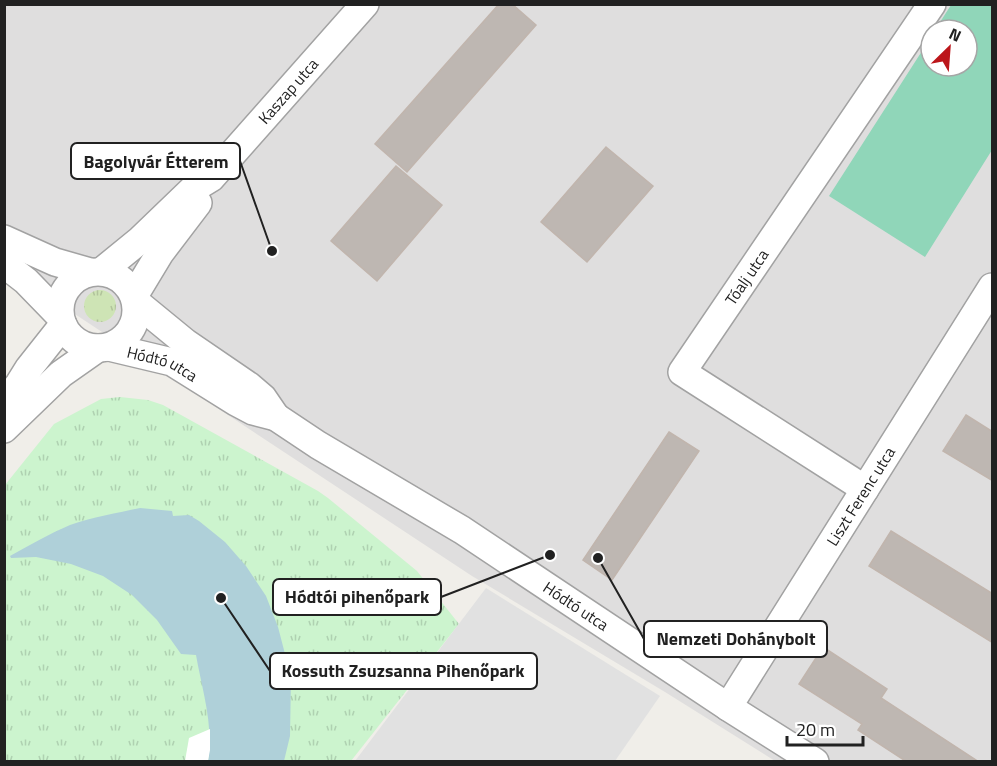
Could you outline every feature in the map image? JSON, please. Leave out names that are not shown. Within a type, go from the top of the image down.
[{"type":"street","name":"Kaszap utca","points":[[96,272],[140,240],[193,189],[211,178],[365,4]]},
{"type":"street","name":"Tóalj utca","points":[[865,489],[682,372],[932,4]]},
{"type":"street","name":"Kaszap utca","points":[[135,299],[160,253],[203,196],[211,178]]},
{"type":"street","points":[[4,239],[55,262],[114,274],[132,291],[136,314],[128,334],[119,342],[104,347],[61,374],[4,429]]},
{"type":"street","points":[[4,264],[26,281],[77,342],[87,346],[104,347]]},
{"type":"street","points":[[4,403],[61,321],[60,304],[63,293],[79,276],[96,272]]},
{"type":"street","name":"Liszt Ferenc utca","points":[[728,706],[993,287]]},
{"type":"street","name":"Hódtó utca","points":[[135,299],[186,343],[264,398],[276,417]]},
{"type":"street","name":"Hódtó utca","points":[[104,347],[172,362],[253,411],[276,417],[318,445],[462,530],[815,762]]},
{"type":"shaded area","points":[[4,5],[992,5],[992,761],[775,761],[472,576],[5,268]]},
{"type":"shaded area","points":[[486,588],[660,696],[615,761],[355,761]]},
{"type":"green space","points":[[951,5],[992,5],[992,150],[925,257],[829,196],[919,56],[919,78],[979,78],[979,18],[943,18]]},
{"type":"green space","points":[[100,290],[112,294],[116,306],[112,318],[100,322],[88,318],[84,306],[88,294]]},
{"type":"green space","points":[[120,397],[148,400],[163,405],[318,491],[417,571],[459,624],[351,761],[5,762],[5,485],[54,424],[101,399]]},
{"type":"water","points":[[140,508],[172,511],[173,516],[189,515],[199,521],[225,542],[246,566],[266,596],[278,627],[291,677],[290,736],[284,761],[208,761],[210,734],[196,655],[181,654],[157,620],[132,595],[103,576],[71,564],[36,557],[11,558],[10,556],[70,525]]},
{"type":"pier","points":[[210,729],[208,761],[185,761],[189,738]]},
{"type":"building","points":[[499,4],[512,4],[536,25],[407,172],[375,144]]},
{"type":"building","points":[[606,147],[653,186],[587,262],[541,222]]},
{"type":"building","points":[[396,166],[442,205],[377,281],[331,241]]},
{"type":"building","points":[[966,415],[993,432],[993,481],[943,451]]},
{"type":"building","points":[[669,432],[699,451],[612,580],[583,560]]},
{"type":"building","points":[[891,531],[993,594],[993,643],[869,566]]},
{"type":"building","points":[[823,647],[887,689],[881,698],[979,762],[907,762],[858,730],[862,724],[799,684]]},
{"type":"place","name":"Bagolyvár Étterem","points":[[272,251]]},
{"type":"place","name":"Hódtói pihenőpark","points":[[550,555]]},
{"type":"place","name":"Nemzeti Dohánybolt","points":[[598,558]]},
{"type":"place","name":"Kossuth Zsuzsanna Pihenőpark","points":[[221,598]]}]
